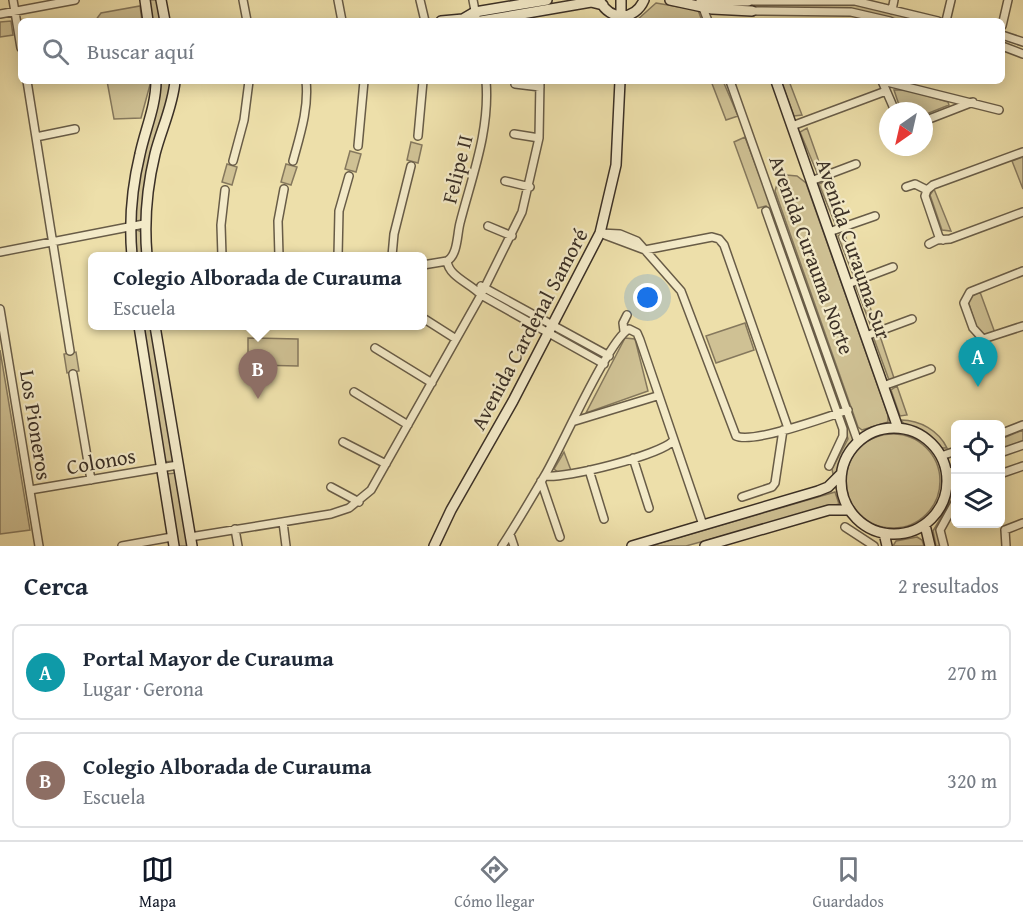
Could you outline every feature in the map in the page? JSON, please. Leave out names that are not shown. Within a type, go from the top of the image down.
[{"type":"street","points":[[13,0],[18,30]]},
{"type":"street","points":[[0,14],[72,0]]},
{"type":"street","points":[[145,0],[148,18]]},
{"type":"street","points":[[161,0],[164,18]]},
{"type":"street","points":[[243,0],[246,18]]},
{"type":"street","points":[[339,0],[342,18]]},
{"type":"street","points":[[420,0],[424,18]]},
{"type":"street","points":[[473,0],[475,18],[547,0]]},
{"type":"street","points":[[621,0],[621,18]]},
{"type":"street","points":[[623,18],[634,13],[644,0]]},
{"type":"street","points":[[670,0],[701,3],[747,0],[844,0],[925,18]]},
{"type":"street","points":[[747,0],[754,18]]},
{"type":"street","points":[[892,10],[894,0]]},
{"type":"street","points":[[947,18],[951,0]]},
{"type":"street","points":[[1004,18],[1008,0]]},
{"type":"street","points":[[518,18],[542,16],[591,2],[601,3],[609,12],[619,18]]},
{"type":"street","points":[[701,3],[711,9],[851,12],[877,18]]},
{"type":"street","points":[[701,3],[707,18]]},
{"type":"street","points":[[1005,36],[1023,42]]},
{"type":"street","points":[[1005,47],[1023,54]]},
{"type":"street","points":[[27,84],[70,351]]},
{"type":"street","points":[[132,252],[129,226],[140,155],[154,105],[156,84]]},
{"type":"street","points":[[147,252],[144,224],[155,155],[175,84]]},
{"type":"street","points":[[233,160],[244,120],[249,84]]},
{"type":"street","points":[[293,161],[304,118],[308,94],[306,84]]},
{"type":"street","points":[[358,146],[364,84]]},
{"type":"street","points":[[418,136],[423,84]]},
{"type":"street","name":"Felipe II","points":[[447,261],[454,254],[460,221],[477,167],[484,126],[486,84]]},
{"type":"street","points":[[156,330],[191,541],[235,529],[331,514],[359,502],[371,490],[386,464],[512,236],[530,187],[539,138],[540,84],[515,84]]},
{"type":"street","name":"Avenida Cardenal Samoré","points":[[434,546],[451,510],[551,330],[600,233],[616,165],[620,84]]},
{"type":"street","name":"Avenida Curauma Norte","points":[[731,84],[858,442]]},
{"type":"street","name":"Avenida Curauma Sur","points":[[777,84],[898,428]]},
{"type":"street","points":[[883,84],[891,102]]},
{"type":"street","points":[[895,84],[999,110]]},
{"type":"street","points":[[792,126],[886,92]]},
{"type":"street","points":[[933,118],[973,102]]},
{"type":"street","points":[[36,137],[75,129]]},
{"type":"street","points":[[514,134],[539,138]]},
{"type":"street","points":[[943,240],[939,237],[926,201],[927,190],[933,185],[1023,152]]},
{"type":"street","points":[[811,181],[856,165]]},
{"type":"street","points":[[392,252],[394,234],[411,166]]},
{"type":"street","points":[[338,252],[339,211],[349,176]]},
{"type":"street","points":[[505,181],[530,187]]},
{"type":"street","points":[[906,187],[915,184],[927,190]]},
{"type":"street","points":[[279,252],[278,221],[285,189]]},
{"type":"street","points":[[222,252],[221,225],[225,190]]},
{"type":"street","points":[[766,210],[838,413],[843,436],[829,466]]},
{"type":"street","points":[[929,244],[1023,212]]},
{"type":"street","points":[[773,232],[779,214]]},
{"type":"street","points":[[829,232],[875,216]]},
{"type":"street","points":[[0,252],[144,224]]},
{"type":"street","points":[[488,226],[512,236]]},
{"type":"street","points":[[600,233],[628,236],[645,250],[681,291],[734,433],[739,438],[785,429],[848,410]]},
{"type":"street","points":[[645,250],[712,237],[719,238],[724,245],[785,429],[775,483],[772,487],[742,497]]},
{"type":"street","points":[[427,264],[447,261],[453,274],[472,286],[481,295],[609,356]]},
{"type":"street","points":[[848,284],[893,267]]},
{"type":"street","points":[[1023,271],[970,292],[964,303],[973,328],[983,339],[1023,326]]},
{"type":"street","points":[[472,286],[485,286],[604,364]]},
{"type":"street","name":"Los Pioneros","points":[[0,309],[39,546]]},
{"type":"street","points":[[502,546],[543,479],[624,331],[623,324],[627,315]]},
{"type":"street","points":[[866,336],[912,318]]},
{"type":"street","points":[[427,321],[456,339]]},
{"type":"street","points":[[122,546],[173,541],[140,330]]},
{"type":"street","points":[[624,331],[633,330],[637,333],[703,525]]},
{"type":"street","points":[[375,348],[432,382]]},
{"type":"street","points":[[883,386],[931,369]]},
{"type":"street","points":[[73,374],[91,480]]},
{"type":"street","points":[[354,392],[408,425]]},
{"type":"street","points":[[575,421],[657,396]]},
{"type":"street","points":[[1005,432],[1023,426]]},
{"type":"street","points":[[898,428],[915,432],[930,442],[951,472],[945,497],[925,525],[904,533],[884,533],[864,525],[849,510],[843,496],[841,474],[847,455],[858,442],[871,433],[898,428]]},
{"type":"street","points":[[543,479],[567,476],[633,458],[669,446],[673,441]]},
{"type":"street","points":[[343,442],[386,464]]},
{"type":"street","points":[[1005,451],[1023,445]]},
{"type":"street","points":[[941,456],[951,453]]},
{"type":"street","points":[[633,458],[649,508]]},
{"type":"street","name":"Colonos","points":[[30,490],[178,465]]},
{"type":"street","points":[[1005,472],[1023,466]]},
{"type":"street","points":[[589,470],[604,519]]},
{"type":"street","points":[[632,546],[818,491],[828,487],[841,474]]},
{"type":"street","points":[[543,479],[560,537]]},
{"type":"street","points":[[331,487],[359,502]]},
{"type":"street","points":[[705,546],[829,510],[849,510]]},
{"type":"street","points":[[944,546],[940,530],[951,510]]},
{"type":"street","points":[[283,522],[286,546]]},
{"type":"street","points":[[1005,530],[1023,523]]},
{"type":"street","points":[[925,525],[930,546]]},
{"type":"street","points":[[845,527],[874,546]]},
{"type":"street","points":[[235,529],[238,546]]},
{"type":"street","points":[[1005,530],[1023,529]]},
{"type":"street","points":[[1005,530],[1006,546]]},
{"type":"street","points":[[884,533],[887,546]]},
{"type":"street","points":[[510,534],[514,546]]},
{"type":"shaded area","points":[[148,0],[157,0],[160,18],[151,18]]},
{"type":"shaded area","points":[[656,3],[698,10],[701,18],[639,18]]},
{"type":"shaded area","points":[[764,4],[851,4],[914,18],[892,18],[851,9],[768,8]]},
{"type":"shaded area","points":[[140,6],[142,18],[97,18],[101,13]]},
{"type":"shaded area","points":[[11,21],[13,35],[0,37],[0,22]]},
{"type":"shaded area","points":[[108,84],[150,84],[141,118],[114,119]]},
{"type":"shaded area","points":[[161,84],[171,84],[171,93],[142,221],[137,222],[134,219],[143,152],[160,95]]},
{"type":"shaded area","points":[[712,84],[724,84],[738,116],[726,120]]},
{"type":"shaded area","points":[[782,84],[790,84],[802,115],[794,116]]},
{"type":"shaded area","points":[[894,90],[907,90],[948,102],[949,105],[933,111],[933,102],[898,102]]},
{"type":"shaded area","points":[[807,128],[823,173],[818,175],[800,132]]},
{"type":"shaded area","points":[[745,137],[774,214],[772,223],[766,206],[758,208],[734,142]]},
{"type":"shaded area","points":[[411,142],[422,145],[418,163],[407,160]]},
{"type":"shaded area","points":[[350,151],[361,154],[356,172],[345,169]]},
{"type":"shaded area","points":[[1023,157],[1023,189],[1012,161]]},
{"type":"shaded area","points":[[227,164],[237,167],[232,185],[222,182]]},
{"type":"shaded area","points":[[286,164],[297,167],[291,185],[281,182]]},
{"type":"shaded area","points":[[786,175],[797,176],[806,183],[888,415],[888,422],[862,430],[858,427],[775,191],[778,181]]},
{"type":"shaded area","points":[[826,181],[841,224],[836,226],[819,184]]},
{"type":"shaded area","points":[[934,189],[951,231],[942,230],[930,195]]},
{"type":"shaded area","points":[[779,227],[842,404],[840,406],[776,234]]},
{"type":"shaded area","points":[[137,230],[142,232],[144,252],[136,252],[134,232]]},
{"type":"shaded area","points":[[844,232],[859,275],[854,277],[838,236]]},
{"type":"shaded area","points":[[862,284],[877,327],[872,329],[856,287]]},
{"type":"shaded area","points":[[980,292],[995,333],[984,336],[978,333],[968,301],[970,297]]},
{"type":"shaded area","points":[[745,323],[754,350],[716,363],[706,336]]},
{"type":"shaded area","points":[[143,330],[154,330],[174,461],[164,462]]},
{"type":"shaded area","points":[[880,336],[894,378],[889,380],[874,339]]},
{"type":"shaded area","points":[[248,338],[298,339],[298,366],[248,365]]},
{"type":"shaded area","points":[[625,338],[635,339],[648,391],[586,413]]},
{"type":"shaded area","points":[[0,350],[30,530],[0,534]]},
{"type":"shaded area","points":[[76,352],[79,371],[67,373],[64,354]]},
{"type":"shaded area","points":[[897,386],[907,415],[900,416],[891,390]]},
{"type":"shaded area","points":[[901,420],[922,424],[939,436],[947,448],[940,448]]},
{"type":"shaded area","points":[[848,423],[853,440],[840,462],[836,475],[833,474],[832,469],[848,439],[844,425]]},
{"type":"shaded area","points":[[1023,430],[1023,441],[1005,448],[1005,437]]},
{"type":"shaded area","points":[[893,434],[911,438],[926,448],[936,463],[940,481],[936,499],[926,514],[911,524],[893,528],[875,524],[860,514],[850,499],[846,481],[850,463],[860,448],[875,438]]},
{"type":"shaded area","points":[[564,452],[572,473],[562,475],[554,469]]},
{"type":"shaded area","points":[[176,473],[188,546],[177,546],[166,474]]},
{"type":"shaded area","points":[[951,489],[951,506],[937,532],[940,546],[936,546],[933,531],[949,504]]},
{"type":"shaded area","points":[[835,492],[839,504],[686,546],[650,546]]},
{"type":"shaded area","points":[[917,537],[922,540],[924,546],[893,546],[896,541]]},
{"type":"place","name":"Portal Mayor de Curauma","points":[[978,387]]},
{"type":"place","name":"Colegio Alborada de Curauma","points":[[258,399]]}]
